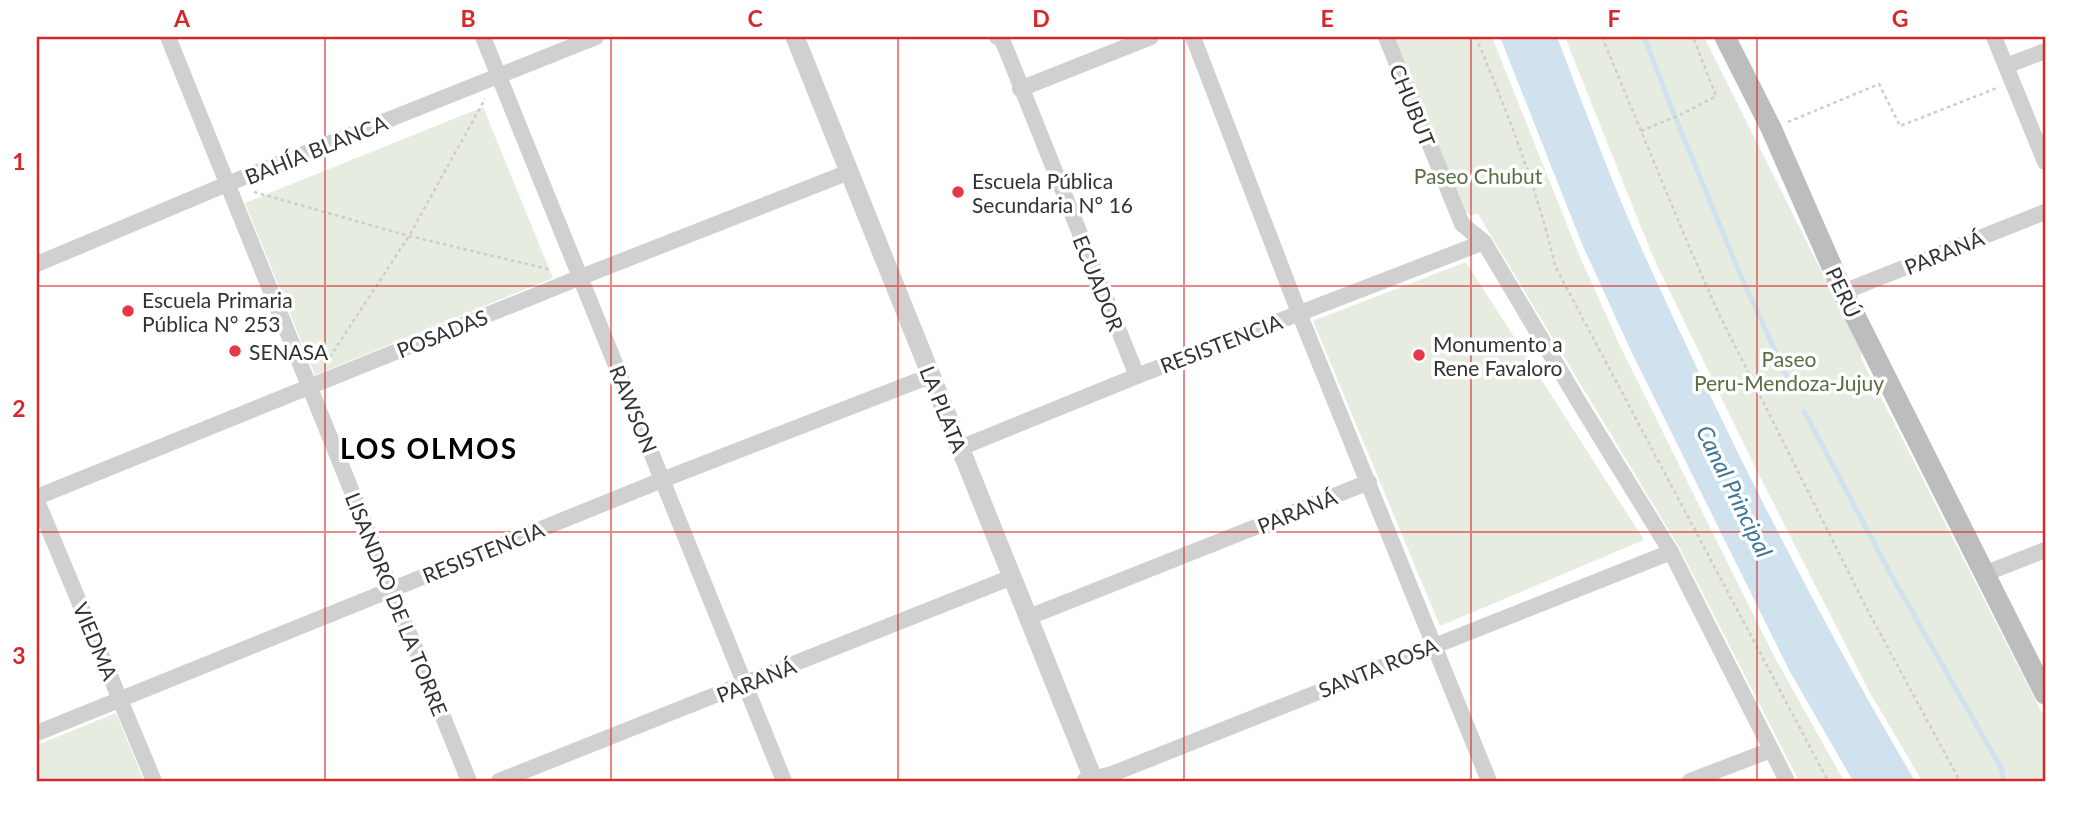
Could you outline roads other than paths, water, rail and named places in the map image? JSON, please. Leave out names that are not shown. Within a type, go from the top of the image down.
[{"type":"main road","name":"PERÚ","points":[[1725,37],[1771,128],[1843,292],[2045,694]]},
{"type":"street","name":"LISANDRO DE LA TORRE","points":[[168,37],[469,781]]},
{"type":"street","name":"RAWSON","points":[[483,37],[783,781]]},
{"type":"street","name":"BAHÍA BLANCA","points":[[37,264],[227,184],[596,37]]},
{"type":"street","name":"LA PLATA","points":[[795,37],[1029,617],[1090,780]]},
{"type":"street","name":"ECUADOR","points":[[997,37],[1002,40],[1006,49],[1137,376]]},
{"type":"street","points":[[1020,89],[1150,37]]},
{"type":"street","points":[[1193,37],[1299,313],[1489,781]]},
{"type":"street","name":"CHUBUT","points":[[1385,37],[1462,224],[1484,242],[1671,552],[1787,781]]},
{"type":"street","points":[[1994,37],[2045,162]]},
{"type":"street","points":[[2006,66],[2045,51]]},
{"type":"street","name":"POSADAS","points":[[37,499],[581,277],[849,172]]},
{"type":"street","name":"PARANÁ","points":[[1843,292],[2045,212]]},
{"type":"street","name":"RESISTENCIA","points":[[960,448],[1137,376],[1484,242]]},
{"type":"street","name":"RESISTENCIA","points":[[37,733],[662,480],[930,376]]},
{"type":"street","name":"PARANÁ","points":[[1029,617],[1369,482]]},
{"type":"street","name":"VIEDMA","points":[[37,499],[154,781]]},
{"type":"street","points":[[1984,574],[2045,550]]},
{"type":"street","name":"SANTA ROSA","points":[[1090,780],[1112,774],[1671,552]]},
{"type":"street","name":"PARANÁ","points":[[499,781],[1012,577]]},
{"type":"street","points":[[1690,781],[1771,750]]},
{"type":"water","name":"Canal Principal","points":[[1500,37],[1557,37],[1636,235],[1710,395],[1808,590],[1915,781],[1853,781],[1789,670],[1631,351],[1582,244]]},
{"type":"waterway","points":[[1644,37],[1674,114]]},
{"type":"waterway","points":[[1676,119],[1740,274],[1794,392]]},
{"type":"waterway","points":[[1804,411],[1889,571],[2001,768],[2004,781]]},
{"type":"place","name":"Escuela Pública Secundaria N° 16","points":[[958,192]]},
{"type":"place","name":"Escuela Primaria Pública N° 253","points":[[128,311]]},
{"type":"place","name":"SENASA","points":[[235,351]]},
{"type":"place","name":"Monumento a Rene Favaloro","points":[[1419,355]]},
{"type":"district","name":"LOS OLMOS","points":[[429,448]]},
{"type":"park label","name":"Paseo Chubut","points":[[1478,175]]},
{"type":"park label","name":"Paseo Peru-Mendoza-Jujuy","points":[[1789,370]]}]
